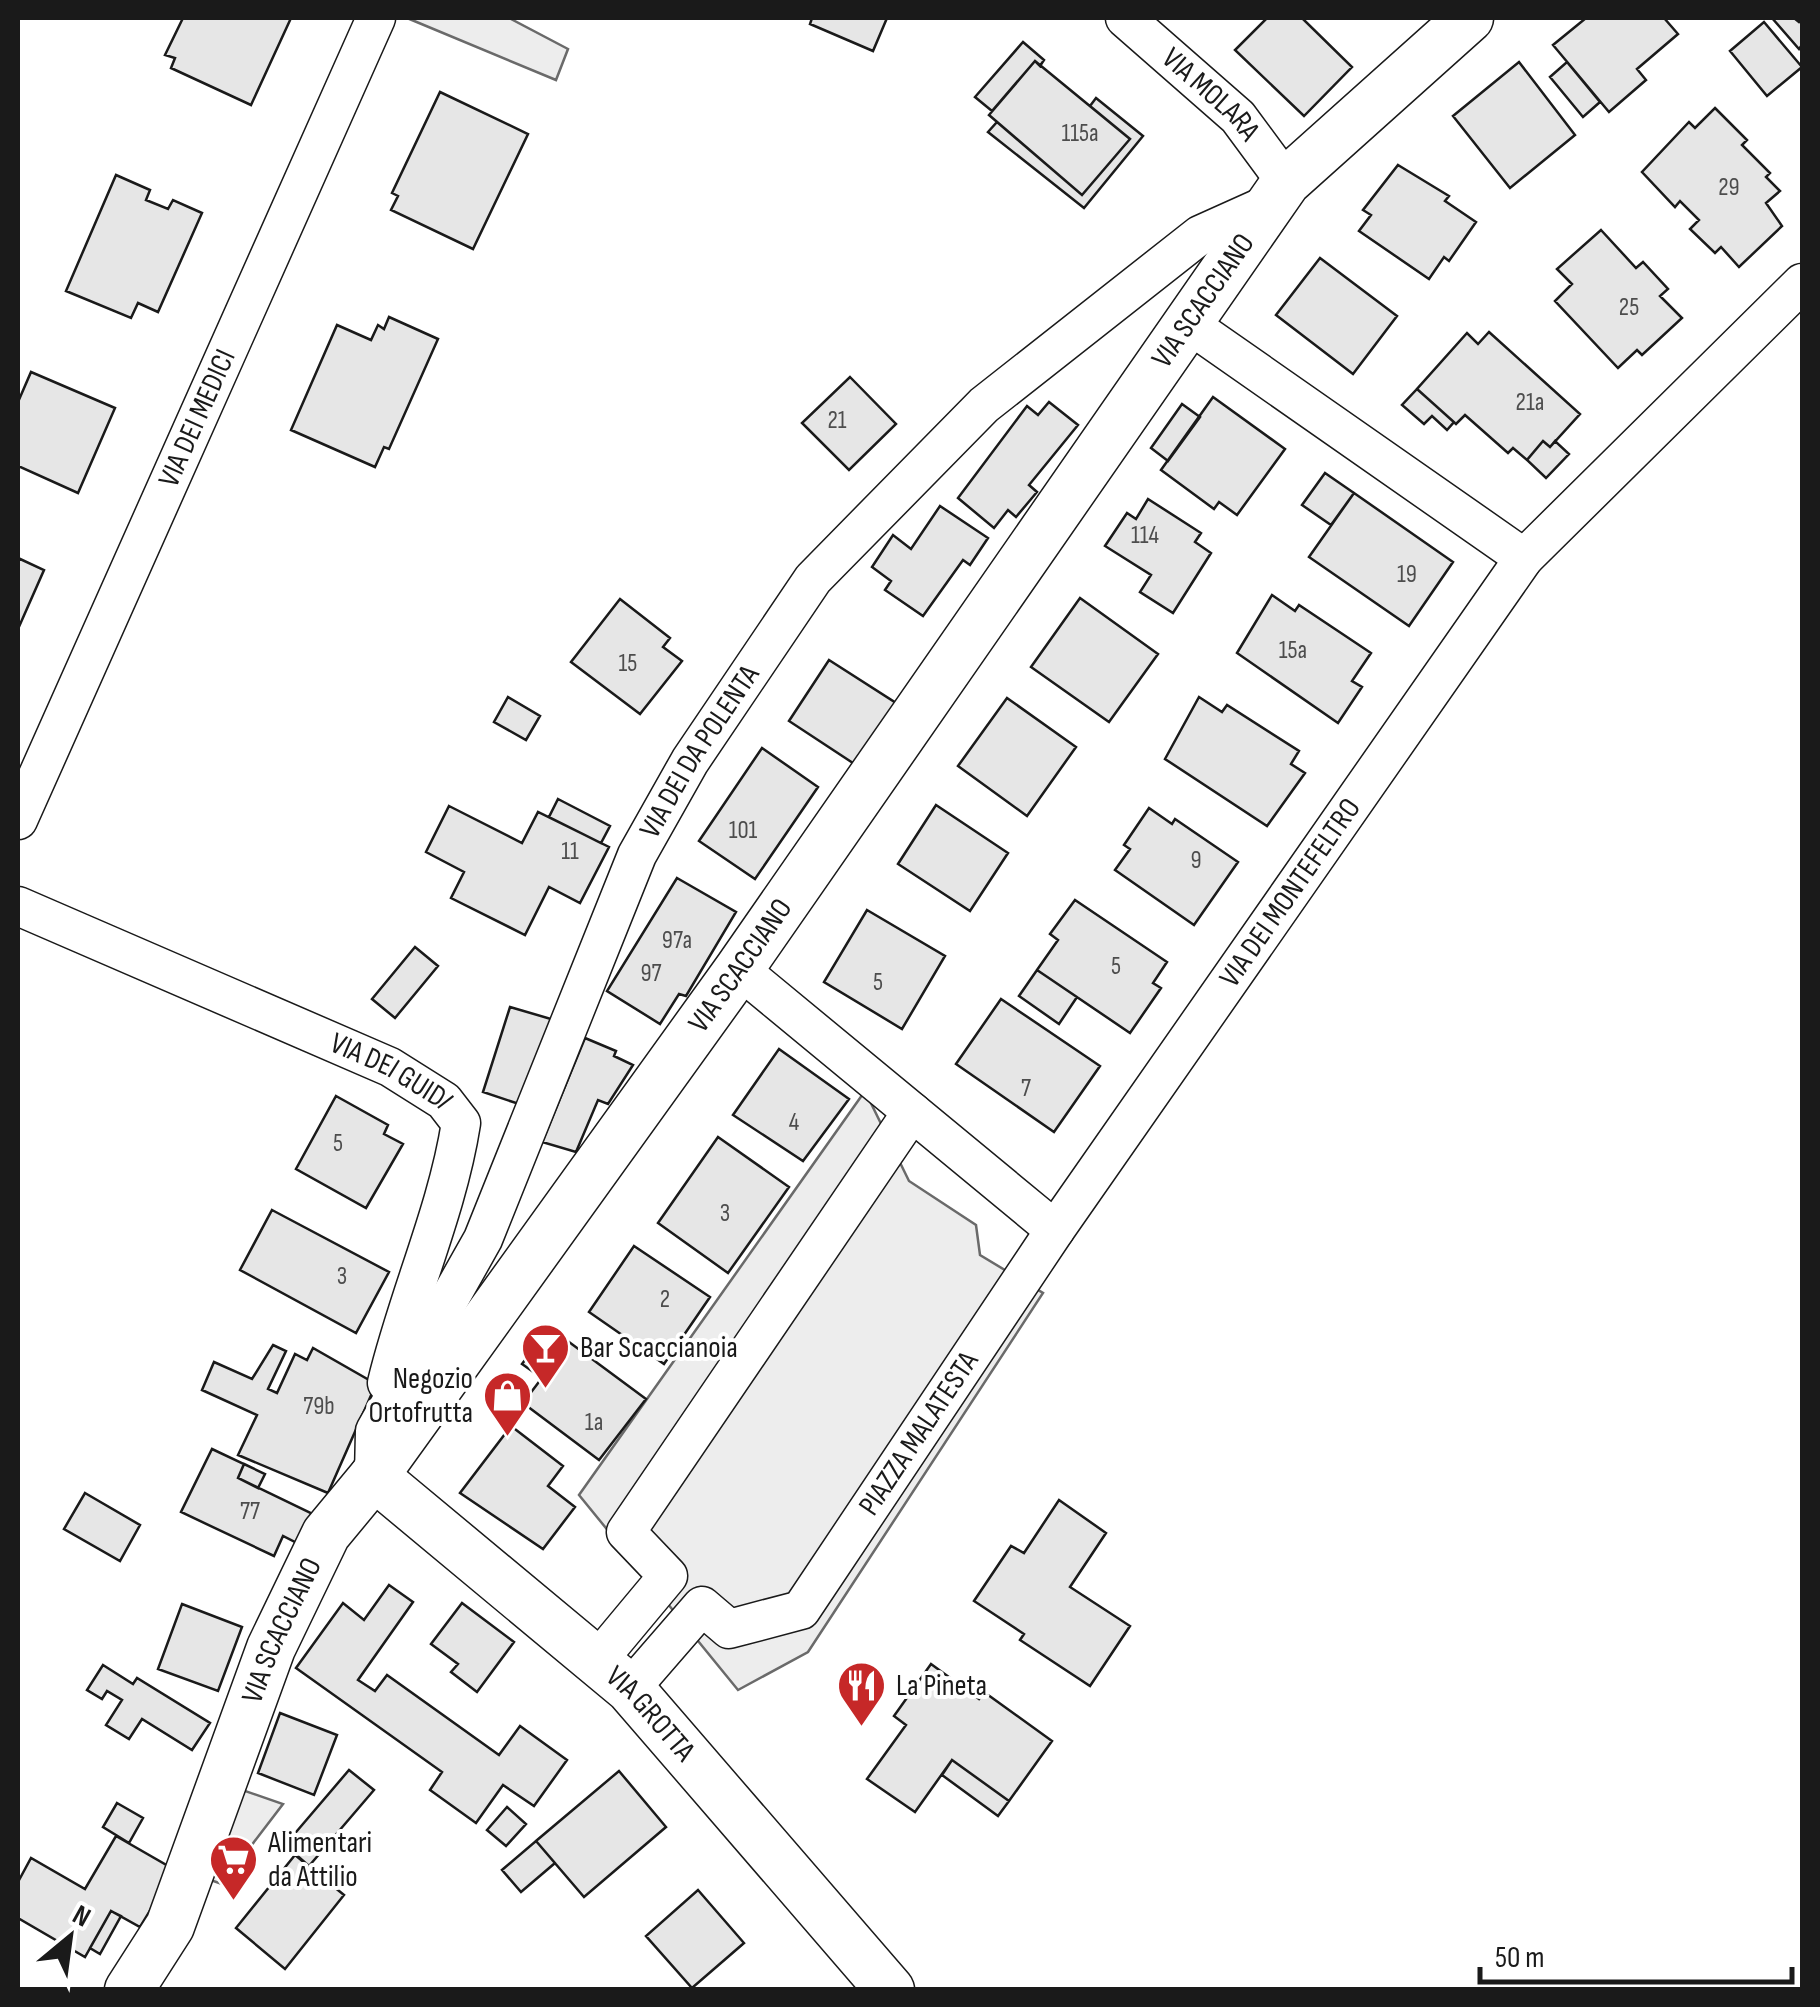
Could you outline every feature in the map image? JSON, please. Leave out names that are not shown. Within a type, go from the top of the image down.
[{"type":"street","name":"VIA DEI MEDICI","points":[[18,820],[376,18]]},
{"type":"street","name":"VIA MOLARA","points":[[1125,18],[1238,117],[1278,193]]},
{"type":"street","name":"VIA SCACCIANO","points":[[128,1990],[170,1926],[271,1648],[326,1534],[374,1454],[738,970],[1278,193],[1470,18]]},
{"type":"street","name":"VIA DEI DA POLENTA","points":[[374,1454],[482,1239],[638,856],[690,761],[813,580],[984,405],[1200,235],[1278,193]]},
{"type":"street","name":"VIA DEI MONTEFELTRO","points":[[1055,1230],[1524,558],[1802,283]]},
{"type":"street","points":[[1186,322],[1524,558]]},
{"type":"street","name":"VIA DEI GUIDI","points":[[18,906],[390,1067],[444,1101],[461,1123],[454,1166],[404,1311],[374,1454]]},
{"type":"street","points":[[738,970],[1055,1230]]},
{"type":"street","points":[[614,1674],[668,1576],[626,1532],[912,1112]]},
{"type":"street","name":"PIAZZA MALATESTA","points":[[614,1674],[702,1606],[729,1629],[801,1610],[1055,1230]]},
{"type":"street","name":"VIA GROTTA","points":[[374,1454],[614,1674],[890,1990]]},
{"type":"shaded area","points":[[407,18],[509,18],[568,49],[556,80]]},
{"type":"shaded area","points":[[865,1091],[909,1181],[976,1225],[980,1255],[1043,1293],[808,1652],[738,1690],[579,1495]]},
{"type":"shaded area","points":[[222,1783],[283,1804],[222,1884],[190,1873]]},
{"type":"building","points":[[183,18],[291,18],[251,105],[171,68],[175,58],[165,55]]},
{"type":"building","points":[[812,18],[887,18],[873,51],[810,24]]},
{"type":"building","points":[[1267,18],[1302,18],[1352,67],[1304,116],[1235,50]]},
{"type":"building","points":[[1586,18],[1664,18],[1678,34],[1637,69],[1646,80],[1609,112],[1553,45]]},
{"type":"building","points":[[1772,18],[1794,18],[1799,22],[1802,19],[1799,49]]},
{"type":"building","points":[[1764,22],[1802,67],[1767,96],[1730,51]]},
{"type":"building","points":[[1023,42],[1044,60],[1040,66],[1035,61],[992,111],[975,97]]},
{"type":"building","points":[[1035,61],[1130,139],[1082,195],[989,115]]},
{"type":"building","points":[[1519,62],[1575,135],[1510,188],[1453,116]]},
{"type":"building","points":[[1567,62],[1600,102],[1583,117],[1550,77]]},
{"type":"building","points":[[440,92],[528,134],[473,249],[391,210],[398,196],[392,193]]},
{"type":"building","points":[[1096,98],[1143,136],[1084,208],[988,132],[997,122],[1082,195],[1130,139],[1090,106]]},
{"type":"building","points":[[1715,108],[1747,140],[1742,145],[1770,173],[1766,177],[1780,191],[1766,203],[1782,226],[1739,267],[1721,247],[1715,253],[1690,229],[1699,220],[1680,201],[1675,207],[1642,172],[1689,122],[1695,128]]},
{"type":"building","points":[[1398,165],[1449,196],[1445,201],[1476,222],[1449,261],[1444,257],[1429,279],[1359,231],[1371,215],[1363,210]]},
{"type":"building","points":[[116,175],[150,190],[146,200],[168,209],[173,200],[202,213],[158,312],[138,303],[131,318],[66,291]]},
{"type":"building","points":[[1601,230],[1636,268],[1643,262],[1668,289],[1660,296],[1682,318],[1642,355],[1637,350],[1618,368],[1555,301],[1572,284],[1557,269]]},
{"type":"building","points":[[1320,258],[1397,316],[1353,374],[1276,315]]},
{"type":"building","points":[[389,317],[438,339],[389,449],[384,447],[375,467],[291,430],[337,325],[371,340],[378,325],[384,329]]},
{"type":"building","points":[[1489,332],[1580,414],[1550,447],[1543,441],[1527,460],[1513,448],[1508,453],[1465,415],[1456,424],[1417,389],[1467,333],[1478,344]]},
{"type":"building","points":[[31,372],[115,408],[78,493],[18,466],[18,402]]},
{"type":"building","points":[[850,377],[896,424],[849,470],[802,423]]},
{"type":"building","points":[[1417,389],[1454,422],[1447,430],[1432,416],[1424,424],[1402,405]]},
{"type":"building","points":[[1213,397],[1285,449],[1237,515],[1219,502],[1214,509],[1161,470]]},
{"type":"building","points":[[1049,402],[1078,425],[1029,485],[1037,492],[1016,517],[1008,510],[994,528],[958,498],[1027,406],[1038,415]]},
{"type":"building","points":[[1182,404],[1200,417],[1168,461],[1151,448]]},
{"type":"building","points":[[1543,441],[1550,447],[1555,441],[1569,454],[1546,478],[1527,460]]},
{"type":"building","points":[[1325,473],[1354,493],[1331,525],[1302,505]]},
{"type":"building","points":[[1354,493],[1453,562],[1409,626],[1309,557]]},
{"type":"building","points":[[1148,499],[1201,533],[1195,542],[1211,553],[1173,613],[1140,592],[1151,575],[1105,546],[1127,513],[1136,519]]},
{"type":"building","points":[[940,506],[988,538],[970,565],[963,560],[923,616],[885,590],[891,581],[872,567],[893,535],[911,549]]},
{"type":"building","points":[[18,558],[44,570],[18,629]]},
{"type":"building","points":[[1272,595],[1295,611],[1299,605],[1371,653],[1352,681],[1362,687],[1338,723],[1237,653]]},
{"type":"building","points":[[1080,598],[1158,654],[1109,722],[1031,667]]},
{"type":"building","points":[[620,599],[670,638],[663,647],[682,661],[640,714],[571,662]]},
{"type":"building","points":[[829,660],[896,703],[856,765],[789,721]]},
{"type":"building","points":[[508,697],[540,716],[526,740],[494,722]]},
{"type":"building","points":[[1199,697],[1222,712],[1227,705],[1299,751],[1291,764],[1305,773],[1267,826],[1165,759]]},
{"type":"building","points":[[1007,698],[1076,747],[1027,816],[958,766]]},
{"type":"building","points":[[762,748],[818,787],[755,879],[699,841]]},
{"type":"building","points":[[558,799],[610,826],[601,843],[549,817]]},
{"type":"building","points":[[936,805],[1008,853],[970,911],[898,864]]},
{"type":"building","points":[[449,806],[522,843],[538,812],[609,847],[580,903],[549,887],[525,935],[451,898],[464,872],[426,852]]},
{"type":"building","points":[[1149,808],[1172,824],[1175,819],[1238,862],[1194,925],[1115,870],[1130,849],[1124,845]]},
{"type":"building","points":[[677,878],[736,912],[686,996],[679,994],[660,1024],[607,991]]},
{"type":"building","points":[[1075,900],[1167,962],[1153,983],[1161,988],[1130,1033],[1037,970],[1058,940],[1050,934]]},
{"type":"building","points":[[867,910],[945,956],[902,1029],[824,982]]},
{"type":"building","points":[[415,947],[438,966],[395,1018],[372,999]]},
{"type":"building","points":[[1037,970],[1077,997],[1059,1024],[1019,996]]},
{"type":"building","points":[[1001,999],[1100,1066],[1054,1132],[956,1064]]},
{"type":"building","points":[[510,1007],[551,1019],[522,1105],[483,1092]]},
{"type":"building","points":[[585,1038],[616,1051],[614,1056],[633,1065],[608,1104],[598,1100],[576,1152],[542,1142]]},
{"type":"building","points":[[779,1049],[849,1099],[803,1161],[733,1115]]},
{"type":"building","points":[[336,1096],[388,1125],[384,1134],[403,1144],[366,1208],[296,1169]]},
{"type":"building","points":[[718,1137],[789,1187],[728,1273],[658,1223]]},
{"type":"building","points":[[272,1210],[389,1272],[356,1333],[240,1270]]},
{"type":"building","points":[[634,1246],[710,1297],[664,1364],[589,1312]]},
{"type":"building","points":[[544,1335],[563,1349],[542,1378],[522,1364]]},
{"type":"building","points":[[569,1342],[646,1399],[599,1460],[523,1403]]},
{"type":"building","points":[[273,1345],[286,1351],[268,1389],[277,1393],[295,1354],[307,1360],[313,1348],[376,1384],[328,1493],[238,1455],[257,1415],[202,1390],[214,1362],[252,1379]]},
{"type":"building","points":[[511,1426],[563,1466],[548,1486],[575,1507],[543,1549],[460,1493]]},
{"type":"building","points":[[212,1449],[244,1464],[238,1478],[315,1515],[301,1545],[283,1536],[274,1556],[181,1512]]},
{"type":"building","points":[[244,1464],[265,1474],[258,1488],[238,1478]]},
{"type":"building","points":[[85,1493],[140,1525],[120,1561],[64,1529]]},
{"type":"building","points":[[1059,1500],[1106,1533],[1070,1587],[1130,1626],[1090,1686],[1020,1640],[1024,1634],[974,1601],[1011,1546],[1024,1553]]},
{"type":"building","points":[[389,1585],[413,1602],[358,1680],[375,1691],[387,1675],[499,1755],[520,1726],[567,1760],[534,1806],[503,1785],[476,1823],[430,1790],[442,1772],[296,1668],[343,1603],[364,1620]]},
{"type":"building","points":[[462,1603],[514,1642],[477,1692],[451,1672],[458,1664],[431,1644]]},
{"type":"building","points":[[182,1604],[242,1627],[218,1691],[158,1669]]},
{"type":"building","points":[[931,1664],[979,1699],[984,1692],[1052,1741],[1009,1801],[952,1760],[915,1812],[867,1779],[906,1725],[894,1716]]},
{"type":"building","points":[[103,1665],[133,1684],[137,1678],[210,1723],[192,1750],[142,1719],[129,1739],[106,1725],[122,1700],[107,1691],[102,1699],[87,1690]]},
{"type":"building","points":[[280,1713],[337,1735],[314,1795],[258,1773]]},
{"type":"building","points":[[952,1760],[1009,1801],[998,1816],[942,1775]]},
{"type":"building","points":[[349,1770],[374,1790],[309,1866],[285,1845]]},
{"type":"building","points":[[619,1771],[666,1827],[584,1897],[536,1841]]},
{"type":"building","points":[[117,1803],[143,1818],[129,1843],[103,1827]]},
{"type":"building","points":[[507,1807],[526,1824],[506,1846],[487,1830]]},
{"type":"building","points":[[116,1836],[175,1870],[140,1927],[111,1911],[85,1957],[18,1918],[18,1882],[31,1858],[85,1889]]},
{"type":"building","points":[[536,1841],[555,1863],[521,1892],[502,1870]]},
{"type":"building","points":[[295,1855],[344,1895],[285,1969],[236,1928]]},
{"type":"building","points":[[698,1890],[744,1943],[692,1988],[646,1936]]},
{"type":"building","points":[[111,1911],[121,1916],[100,1954],[90,1948]]},
{"type":"place","name":"Bar Scaccianoia","points":[[545,1390]]},
{"type":"place","name":"Negozio Ortofrutta","points":[[508,1438]]},
{"type":"place","name":"La Pineta","points":[[861,1728]]},
{"type":"place","name":"Alimentari da Attilio","points":[[233,1902]]}]
